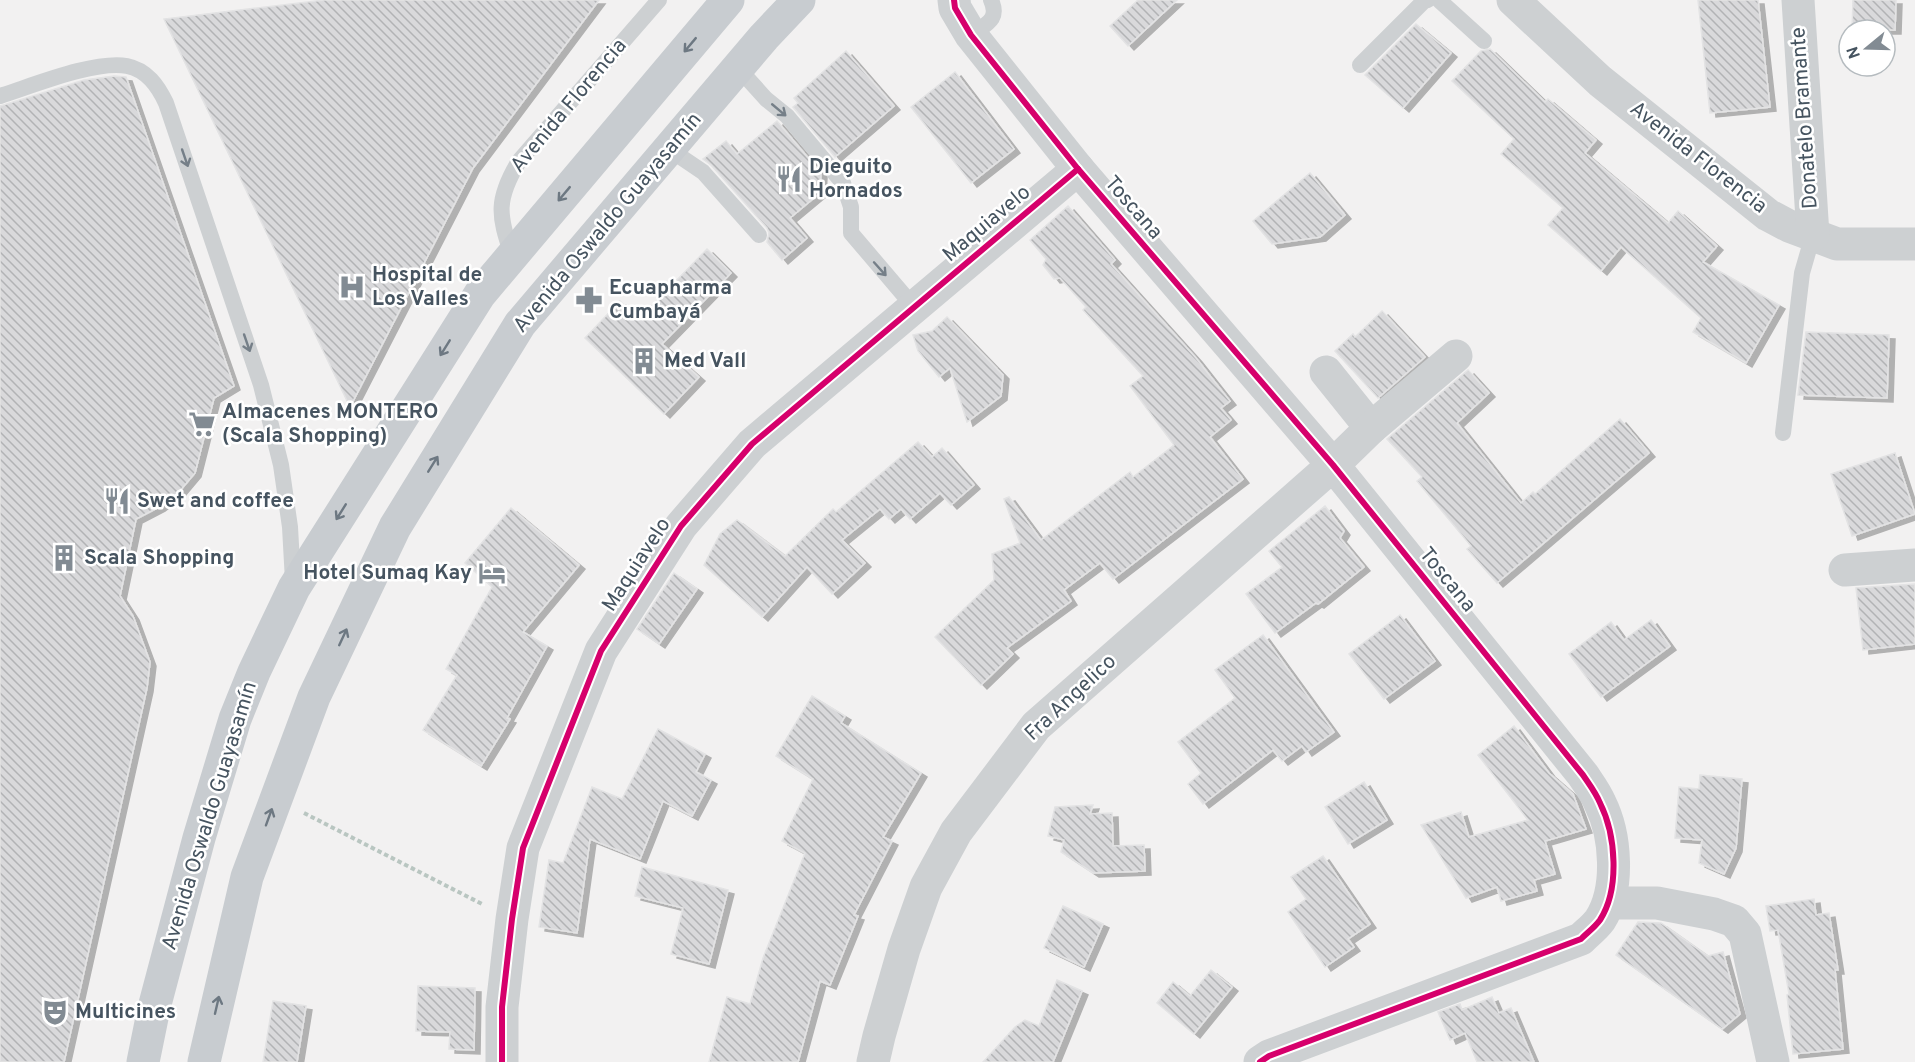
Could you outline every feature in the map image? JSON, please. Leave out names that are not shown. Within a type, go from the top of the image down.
[{"type":"main road","name":"Avenida Oswaldo Guayasamín","points":[[143,1062],[154,1008],[199,838],[235,719],[254,672],[294,588],[474,303],[728,0]]},
{"type":"main road","name":"Avenida Oswaldo Guayasamín","points":[[204,1062],[247,877],[275,798],[314,697],[394,527],[520,324],[738,68],[799,0]]},
{"type":"main road","points":[[122,1062],[131,1040],[154,1008]]},
{"type":"street","name":"Toscana","points":[[954,0],[955,8],[971,35],[1078,169],[1333,465],[1589,785],[1601,804],[1610,836],[1615,867],[1609,903],[1599,921],[1581,939],[1269,1056],[1260,1062]]},
{"type":"street","name":"Avenida Florencia","points":[[1513,0],[1600,81],[1768,215],[1837,244],[1915,244]]},
{"type":"street","name":"Donatelo Bramante","points":[[1798,0],[1812,235]]},
{"type":"street","name":"Maquiavelo","points":[[502,1062],[502,1007],[523,848],[601,651],[681,526],[752,444],[1078,169]]},
{"type":"street","name":"Fra Angelico","points":[[873,1062],[897,971],[926,886],[956,832],[1036,726],[1333,465],[1371,428],[1456,356]]},
{"type":"street","points":[[1326,372],[1371,428]]},
{"type":"street","points":[[1845,570],[1915,565]]},
{"type":"street","points":[[1609,903],[1657,903],[1714,914],[1734,921],[1745,934],[1773,1062]]},
{"type":"lane","name":"Avenida Florencia","points":[[512,255],[502,227],[502,194],[507,179],[519,161],[659,0]]},
{"type":"lane","points":[[971,35],[993,18],[995,10],[991,0]]},
{"type":"lane","points":[[1360,65],[1424,1],[1428,0]]},
{"type":"lane","points":[[1439,0],[1484,41]]},
{"type":"lane","points":[[0,96],[91,68],[110,65],[129,66],[146,74],[158,85],[261,385],[281,465],[290,527],[294,588]]},
{"type":"lane","points":[[738,68],[766,99],[787,116],[843,183],[851,207],[851,233],[914,307]]},
{"type":"lane","points":[[669,149],[703,171],[759,235]]},
{"type":"lane","points":[[1783,433],[1802,273],[1812,235]]},
{"type":"path","points":[[275,798],[512,919]]},
{"type":"building","name":"Hospital de Los Valles","points":[[324,0],[599,0],[473,168],[350,407],[164,19]]},
{"type":"building","points":[[1138,0],[1177,0],[1128,46],[1110,26]]},
{"type":"building","points":[[1698,0],[1758,0],[1770,107],[1710,113]]},
{"type":"building","points":[[1853,0],[1896,0],[1895,18],[1852,18]]},
{"type":"building","points":[[1416,24],[1451,53],[1403,108],[1365,75]]},
{"type":"building","points":[[1490,49],[1545,102],[1548,99],[1596,140],[1585,153],[1668,223],[1678,211],[1717,246],[1703,262],[1779,305],[1746,363],[1693,332],[1701,318],[1621,247],[1601,271],[1548,225],[1563,208],[1501,154],[1514,139],[1452,81],[1481,51]]},
{"type":"building","points":[[846,51],[894,106],[835,157],[793,107],[798,103],[794,98]]},
{"type":"building","points":[[955,72],[1014,149],[971,183],[911,107]]},
{"type":"building","name":"Scala Shopping","points":[[114,76],[126,77],[234,386],[214,398],[195,473],[179,492],[159,507],[136,519],[120,596],[133,616],[150,662],[147,688],[64,1062],[0,1062],[0,106],[84,80]]},
{"type":"building","points":[[777,121],[821,173],[820,193],[790,218],[807,238],[782,260],[767,242],[769,233],[767,228],[703,159],[726,141],[737,154]]},
{"type":"building","points":[[1310,173],[1345,215],[1320,237],[1272,244],[1253,221]]},
{"type":"building","points":[[1068,206],[1115,260],[1111,264],[1196,358],[1230,401],[1221,408],[1231,420],[1210,437],[1243,479],[1113,579],[1100,563],[1064,590],[1071,601],[1007,648],[1013,654],[981,685],[935,637],[994,580],[992,554],[1020,543],[1004,499],[1009,497],[1041,540],[1130,472],[1133,477],[1174,445],[1130,386],[1143,376],[1083,310],[1086,307],[1060,278],[1054,279],[1043,265],[1046,259],[1030,240]]},
{"type":"building","name":"Med Vall","points":[[707,249],[731,273],[662,344],[699,377],[664,414],[585,338],[620,301],[638,320]]},
{"type":"building","points":[[1382,311],[1425,357],[1378,398],[1335,351],[1353,334],[1355,337]]},
{"type":"building","points":[[947,317],[1003,375],[1001,396],[967,422],[950,368],[939,377],[918,351],[913,335],[932,331]]},
{"type":"building","points":[[1806,332],[1889,335],[1887,398],[1798,395]]},
{"type":"building","points":[[1468,370],[1489,393],[1457,423],[1521,503],[1533,492],[1535,494],[1620,419],[1649,453],[1497,583],[1467,549],[1471,546],[1417,481],[1422,477],[1387,439]]},
{"type":"building","points":[[918,442],[932,457],[942,448],[974,485],[951,505],[940,493],[910,519],[901,509],[889,519],[880,509],[842,540],[865,563],[832,594],[807,567],[762,617],[704,565],[720,534],[737,520],[785,556],[833,509],[836,512]]},
{"type":"building","points":[[1895,453],[1915,514],[1852,536],[1831,474]]},
{"type":"building","points":[[1325,506],[1344,531],[1340,538],[1364,567],[1318,604],[1316,603],[1275,633],[1246,594],[1282,567],[1269,551]]},
{"type":"building","points":[[511,508],[579,565],[523,632],[547,646],[507,718],[510,719],[481,766],[423,730],[457,675],[446,669],[492,587],[465,563]]},
{"type":"building","points":[[674,573],[697,589],[659,644],[637,629]]},
{"type":"building","points":[[1915,584],[1915,644],[1863,650],[1856,588]]},
{"type":"building","points":[[1400,615],[1435,661],[1384,699],[1349,654]]},
{"type":"building","points":[[1651,620],[1670,646],[1601,697],[1569,654],[1611,622],[1624,640]]},
{"type":"building","points":[[1263,635],[1334,732],[1306,752],[1302,746],[1282,761],[1273,750],[1203,804],[1188,784],[1201,773],[1178,742],[1235,698],[1215,670]]},
{"type":"building","points":[[812,696],[845,716],[841,723],[921,773],[883,837],[892,841],[854,915],[858,916],[830,985],[820,981],[798,1062],[709,1062],[727,997],[750,1004],[763,958],[805,853],[782,841],[813,779],[776,756]]},
{"type":"building","points":[[1514,726],[1549,773],[1573,794],[1586,829],[1545,841],[1555,874],[1534,880],[1537,891],[1501,901],[1497,887],[1466,898],[1421,825],[1461,812],[1469,837],[1528,820],[1478,755]]},
{"type":"building","points":[[658,729],[705,754],[696,772],[711,780],[692,816],[663,801],[640,859],[590,839],[577,933],[539,927],[549,860],[563,863],[592,787],[622,799]]},
{"type":"building","points":[[1700,775],[1742,779],[1736,848],[1724,874],[1699,863],[1702,840],[1675,838],[1679,787],[1699,789]]},
{"type":"building","points":[[1364,782],[1387,820],[1348,844],[1325,807]]},
{"type":"building","points":[[1093,805],[1090,814],[1112,813],[1113,846],[1144,845],[1145,871],[1093,873],[1061,852],[1064,840],[1048,836],[1055,807]]},
{"type":"building","points":[[1323,856],[1370,924],[1348,939],[1354,947],[1325,967],[1288,912],[1306,899],[1291,877]]},
{"type":"building","points":[[642,867],[728,890],[709,964],[671,954],[683,908],[635,896]]},
{"type":"building","points":[[1814,899],[1816,915],[1829,913],[1838,970],[1835,970],[1843,1049],[1793,1054],[1787,995],[1789,994],[1778,930],[1770,931],[1766,906]]},
{"type":"building","points":[[1063,906],[1103,924],[1084,967],[1044,948]]},
{"type":"building","points":[[1638,922],[1661,923],[1708,956],[1723,952],[1740,1014],[1722,1029],[1616,955]]},
{"type":"building","points":[[1211,970],[1232,987],[1194,1034],[1157,1003],[1173,982],[1190,996]]},
{"type":"building","points":[[1057,980],[1082,991],[1053,1062],[983,1062],[1015,1027],[1025,1020],[1039,1026]]},
{"type":"building","points":[[418,986],[475,988],[474,1050],[449,1049],[450,1032],[416,1031]]},
{"type":"building","points":[[1492,997],[1499,1013],[1511,1008],[1534,1062],[1477,1062],[1465,1033],[1450,1040],[1438,1012],[1460,1004],[1462,1010]]},
{"type":"building","points":[[273,1001],[306,1006],[297,1062],[263,1062]]},
{"type":"cycle path","points":[[954,0],[955,8],[971,35],[1078,169],[1333,465],[1583,775],[1597,796],[1610,830],[1614,862],[1611,893],[1600,920],[1581,939],[1269,1056],[1260,1062]]},
{"type":"cycle path","points":[[502,1062],[502,1007],[523,848],[601,651],[681,526],[752,444],[1078,169]]},
{"type":"place","name":"Dieguito Hornados","points":[[789,179]]},
{"type":"place","name":"Hospital de Los Valles","points":[[352,287]]},
{"type":"place","name":"Ecuapharma Cumbayá","points":[[589,300]]},
{"type":"place","name":"Med Vall","points":[[644,361]]},
{"type":"place","name":"Almacenes MONTERO (Scala Shopping)","points":[[202,424]]},
{"type":"place","name":"Swet and coffee","points":[[117,501]]},
{"type":"place","name":"Scala Shopping","points":[[64,558]]},
{"type":"place","name":"Hotel Sumaq Kay","points":[[492,573]]},
{"type":"place","name":"Multicines","points":[[55,1012]]}]
